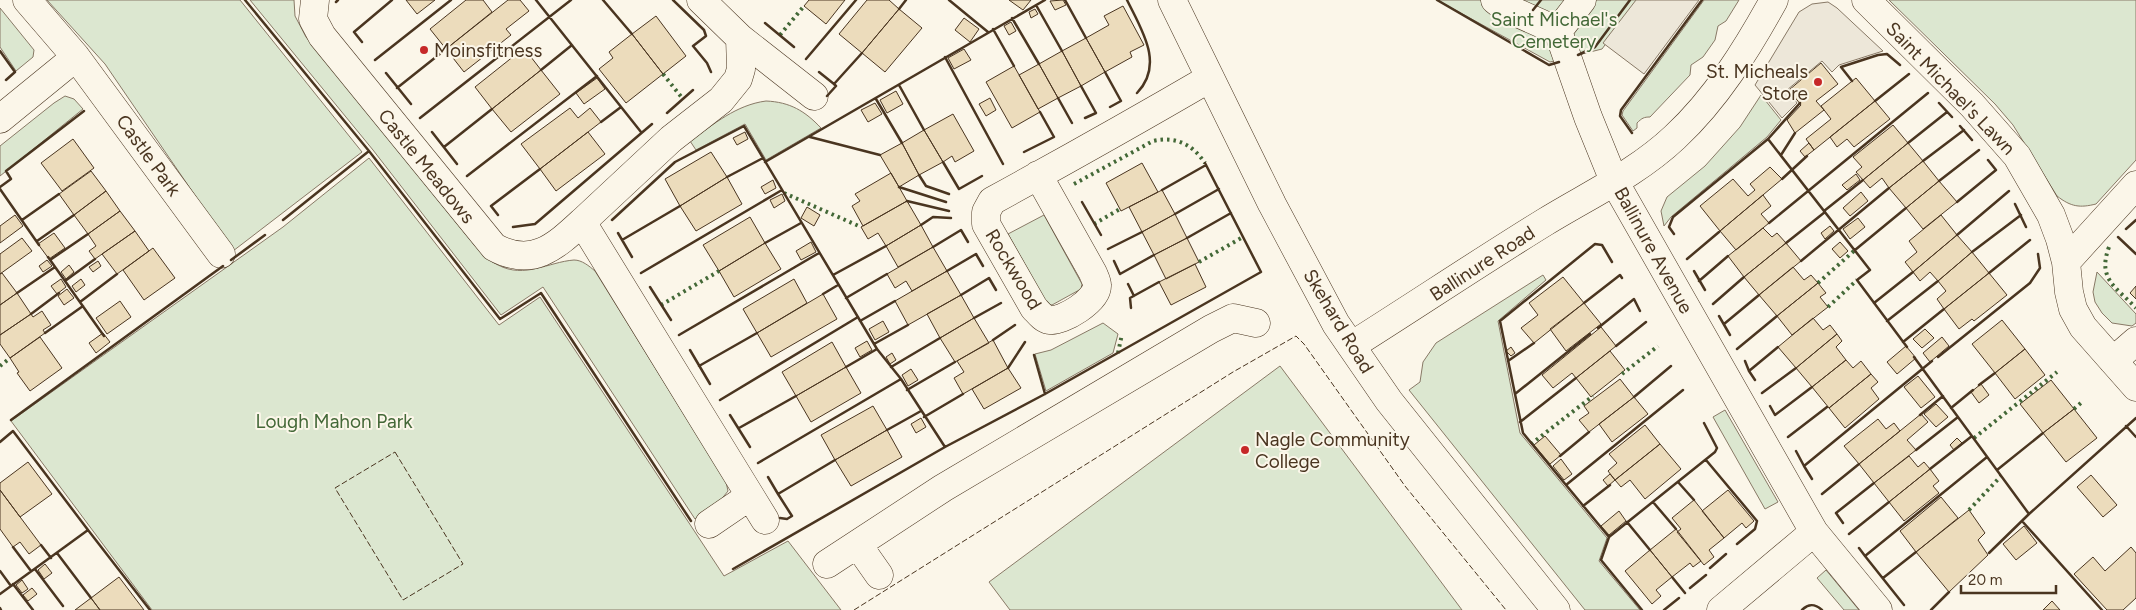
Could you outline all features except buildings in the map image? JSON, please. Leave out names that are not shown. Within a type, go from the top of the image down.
[{"type":"street","name":"Castle Park","points":[[27,0],[76,57],[221,254]]},
{"type":"street","name":"Castle Meadows","points":[[315,0],[313,19],[322,36],[494,247],[518,256],[536,254],[557,245],[671,139],[721,100],[738,79],[741,69],[740,38]]},
{"type":"street","points":[[701,0],[740,38],[814,96]]},
{"type":"street","name":"Skehard Road","points":[[1172,0],[1272,204],[1332,316],[1389,401],[1556,610]]},
{"type":"street","points":[[1558,30],[1582,0]]},
{"type":"street","name":"Ballinure Avenue","points":[[1774,0],[1738,60],[1708,102],[1661,150],[1614,181],[1814,532],[1878,610]]},
{"type":"street","name":"Saint Michael's Lawn","points":[[1866,0],[1972,105],[2017,156],[2050,215],[2066,262],[2073,309],[2083,327],[2136,387]]},
{"type":"street","points":[[1503,2],[1558,30],[1588,117],[1614,181]]},
{"type":"street","points":[[0,119],[76,57]]},
{"type":"street","name":"Rockwood","points":[[1038,175],[1093,273],[1097,285],[1094,295],[1086,304],[1058,319],[1049,320],[1041,316],[1034,308],[986,224],[986,212],[992,201],[1038,175],[1210,78]]},
{"type":"street","name":"Ballinure Road","points":[[1351,346],[1544,223],[1614,181]]},
{"type":"street","points":[[2066,262],[2136,185]]},
{"type":"street","points":[[582,222],[765,520]]},
{"type":"street","points":[[827,564],[943,488],[1211,329],[1233,318],[1256,323]]},
{"type":"street","points":[[2113,361],[2136,341]]},
{"type":"street","points":[[708,524],[750,496]]},
{"type":"street","points":[[1721,610],[1814,532]]},
{"type":"street","points":[[858,545],[878,575]]},
{"type":"green space","points":[[47,0],[240,0],[362,152],[233,251],[105,64]]},
{"type":"green space","points":[[250,0],[294,0],[295,16],[306,37],[470,240],[489,259],[508,269],[518,270],[527,270],[564,261],[577,260],[595,271],[726,482],[728,491],[720,501],[695,519],[543,287],[501,315],[373,150]]},
{"type":"green space","name":"Saint Michael's Cemetery","points":[[1437,0],[1638,0],[1602,49],[1550,62]]},
{"type":"green space","points":[[1704,0],[1739,0],[1726,21],[1718,26],[1715,40],[1703,57],[1691,65],[1690,75],[1650,117],[1643,118],[1637,123],[1637,128],[1633,131],[1622,115],[1623,111]]},
{"type":"green space","points":[[1889,0],[2136,0],[2136,160],[2096,204],[2076,206],[2062,200],[2057,196],[2013,125],[1995,104]]},
{"type":"green space","points":[[0,8],[34,50],[33,57],[16,71],[0,47]]},
{"type":"green space","points":[[1761,95],[1781,120],[1767,137],[1671,217],[1664,226],[1661,211],[1667,197],[1705,166],[1740,127]]},
{"type":"green space","points":[[65,96],[74,99],[83,109],[0,176],[0,146]]},
{"type":"green space","points":[[766,101],[782,103],[796,108],[821,128],[766,160],[745,124],[696,150],[690,141],[735,111]]},
{"type":"green space","name":"Lough Mahon Park","points":[[369,158],[499,325],[540,297],[724,576],[788,541],[841,610],[152,610],[11,421],[283,227]]},
{"type":"green space","points":[[1044,215],[1082,284],[1081,289],[1052,305],[1047,304],[1008,234]]},
{"type":"green space","points":[[2097,272],[2136,314],[2136,323],[2132,326],[2112,323],[2102,313],[2095,302],[2093,292]]},
{"type":"green space","points":[[1543,275],[1546,280],[1498,321],[1520,433],[1607,538],[1599,561],[1640,610],[1585,610],[1409,390],[1420,382],[1423,362],[1436,343]]},
{"type":"green space","points":[[1103,323],[1118,334],[1113,353],[1046,391],[1035,354],[1051,350]]},
{"type":"green space","name":"Nagle Community College","points":[[1280,366],[1462,610],[1010,610],[989,582]]},
{"type":"green space","points":[[1725,410],[1778,502],[1765,509],[1713,417]]},
{"type":"green space","points":[[1826,570],[1859,610],[1844,610],[1817,578]]},
{"type":"shaded area","points":[[1636,0],[1699,0],[1644,74],[1603,43]]},
{"type":"shaded area","points":[[1828,2],[1837,8],[1883,51],[1839,65],[1832,72],[1822,61],[1787,90],[1797,103],[1782,118],[1755,85],[1799,12],[1812,4]]},
{"type":"hedge","points":[[780,35],[804,6]]},
{"type":"hedge","points":[[663,74],[683,99]]},
{"type":"hedge","points":[[1074,184],[1153,141],[1169,140],[1183,143],[1195,151],[1205,163]]},
{"type":"hedge","points":[[784,193],[861,227]]},
{"type":"hedge","points":[[1094,224],[1120,209]]},
{"type":"hedge","points":[[1199,262],[1243,237]]},
{"type":"hedge","points":[[2109,247],[2105,267],[2110,282],[2136,308]]},
{"type":"hedge","points":[[1818,283],[1855,250]]},
{"type":"hedge","points":[[661,305],[719,271]]},
{"type":"hedge","points":[[1828,307],[1857,280]]},
{"type":"hedge","points":[[1118,353],[1122,334]]},
{"type":"hedge","points":[[1622,374],[1658,346]]},
{"type":"hedge","points":[[0,366],[10,358]]},
{"type":"hedge","points":[[1974,438],[2057,372]]},
{"type":"hedge","points":[[1531,444],[1593,396]]},
{"type":"hedge","points":[[2074,409],[2082,402]]},
{"type":"hedge","points":[[1969,510],[2001,476]]},
{"type":"fence","points":[[854,610],[1233,372],[1296,336],[1304,344],[1405,486],[1506,610]]},
{"type":"fence","points":[[395,452],[463,564],[403,600],[335,488],[395,452]]},
{"type":"wall","points":[[245,0],[369,151],[283,220]]},
{"type":"wall","points":[[362,42],[354,32],[392,0]]},
{"type":"wall","points":[[375,60],[451,0]]},
{"type":"wall","points":[[536,0],[641,132]]},
{"type":"wall","points":[[420,118],[571,0]]},
{"type":"wall","points":[[603,0],[632,34]]},
{"type":"wall","points":[[673,0],[704,30],[706,36],[693,46],[707,63],[711,72]]},
{"type":"wall","points":[[806,59],[856,0]]},
{"type":"wall","points":[[899,9],[906,0]]},
{"type":"wall","points":[[949,0],[988,32]]},
{"type":"wall","points":[[765,162],[1045,0]]},
{"type":"wall","points":[[1065,0],[1086,38]]},
{"type":"wall","points":[[1127,0],[1144,35],[1150,58],[1145,82],[1137,93]]},
{"type":"wall","points":[[1437,0],[1549,65],[1559,62]]},
{"type":"wall","points":[[1533,10],[1541,0]]},
{"type":"wall","points":[[1578,55],[1595,47],[1630,0]]},
{"type":"wall","points":[[1632,133],[1620,116],[1621,110],[1702,0]]},
{"type":"wall","points":[[1036,5],[1062,51]]},
{"type":"wall","points":[[1012,18],[1039,64]]},
{"type":"wall","points":[[765,23],[794,47]]},
{"type":"wall","points":[[993,29],[1014,66]]},
{"type":"wall","points":[[541,70],[572,45]]},
{"type":"wall","points":[[397,88],[446,49]]},
{"type":"wall","points":[[0,51],[15,72],[6,80]]},
{"type":"wall","points":[[827,96],[836,86],[834,84],[862,53]]},
{"type":"wall","points":[[1852,81],[1841,67],[1887,54],[1900,65]]},
{"type":"wall","points":[[945,57],[1003,164]]},
{"type":"wall","points":[[819,72],[834,84]]},
{"type":"wall","points":[[1105,72],[1121,101],[1110,107]]},
{"type":"wall","points":[[386,73],[411,104]]},
{"type":"wall","points":[[1875,101],[1909,74]]},
{"type":"wall","points":[[467,176],[597,76]]},
{"type":"wall","points":[[899,85],[924,130]]},
{"type":"wall","points":[[1081,86],[1096,113],[1085,118]]},
{"type":"wall","points":[[667,113],[693,90]]},
{"type":"wall","points":[[1769,223],[1928,93]]},
{"type":"wall","points":[[1058,98],[1072,123]]},
{"type":"wall","points":[[876,99],[902,143]]},
{"type":"wall","points":[[1800,103],[1768,139],[1870,270],[1857,280],[1907,347]]},
{"type":"wall","points":[[1939,103],[1952,117]]},
{"type":"wall","points":[[601,122],[621,107]]},
{"type":"wall","points":[[444,147],[492,109]]},
{"type":"wall","points":[[0,187],[11,179],[6,171],[84,111]]},
{"type":"wall","points":[[1024,152],[1054,137],[1040,112]]},
{"type":"wall","points":[[1908,143],[1947,112]]},
{"type":"wall","points":[[513,227],[535,224],[652,124]]},
{"type":"wall","points":[[612,220],[675,162],[744,126],[877,349],[901,379],[945,447]]},
{"type":"wall","points":[[1960,126],[1972,140]]},
{"type":"wall","points":[[1923,161],[1964,130]]},
{"type":"wall","points":[[432,132],[457,164]]},
{"type":"wall","points":[[1781,155],[1795,133]]},
{"type":"wall","points":[[810,137],[880,155]]},
{"type":"wall","points":[[1674,234],[1669,227],[1673,217],[1768,139]]},
{"type":"wall","points":[[1939,181],[1979,150]]},
{"type":"wall","points":[[369,151],[500,319],[541,293],[691,521]]},
{"type":"wall","points":[[1782,179],[1807,156]]},
{"type":"wall","points":[[727,177],[763,158]]},
{"type":"wall","points":[[1957,202],[1996,170],[1988,160]]},
{"type":"wall","points":[[943,162],[959,189],[982,176]]},
{"type":"wall","points":[[733,569],[945,447],[1045,394],[1261,272],[1205,163]]},
{"type":"wall","points":[[1162,190],[1206,165]]},
{"type":"wall","points":[[498,215],[491,206],[540,169]]},
{"type":"wall","points":[[919,175],[926,186],[949,194]]},
{"type":"wall","points":[[1824,211],[1863,180]]},
{"type":"wall","points":[[899,187],[946,202]]},
{"type":"wall","points":[[1801,261],[1889,188]]},
{"type":"wall","points":[[0,189],[39,245]]},
{"type":"wall","points":[[1175,214],[1219,189]]},
{"type":"wall","points":[[641,273],[782,190]]},
{"type":"wall","points":[[1957,235],[2009,191]]},
{"type":"wall","points":[[22,220],[59,194]]},
{"type":"wall","points":[[907,201],[949,211]]},
{"type":"wall","points":[[1082,202],[1101,235]]},
{"type":"wall","points":[[2015,204],[2026,227]]},
{"type":"wall","points":[[622,240],[680,206]]},
{"type":"wall","points":[[1855,250],[1906,208]]},
{"type":"wall","points":[[1786,243],[1825,212]]},
{"type":"wall","points":[[1187,238],[1231,213]]},
{"type":"wall","points":[[37,241],[74,215]]},
{"type":"wall","points":[[1972,252],[2021,215]]},
{"type":"wall","points":[[921,225],[933,217],[951,218]]},
{"type":"wall","points":[[2126,229],[2136,220]]},
{"type":"wall","points":[[765,243],[801,223]]},
{"type":"wall","points":[[933,247],[961,230],[968,242]]},
{"type":"wall","points":[[1108,249],[1142,232]]},
{"type":"wall","points":[[1687,259],[1719,232]]},
{"type":"wall","points":[[618,233],[632,257]]},
{"type":"wall","points":[[50,260],[88,234]]},
{"type":"wall","points":[[231,260],[265,235]]},
{"type":"wall","points":[[2118,237],[2136,254]]},
{"type":"wall","points":[[1989,273],[2030,240]]},
{"type":"wall","points":[[1612,262],[1602,245],[1595,244],[1500,321],[1523,433],[1609,537],[1601,560],[1642,610]]},
{"type":"wall","points":[[833,275],[886,246]]},
{"type":"wall","points":[[679,335],[819,253]]},
{"type":"wall","points":[[947,271],[976,254],[983,266]]},
{"type":"wall","points":[[1938,357],[2030,283],[2040,268],[2038,254]]},
{"type":"wall","points":[[1114,261],[1120,274],[1154,255]]},
{"type":"wall","points":[[1699,281],[1728,256]]},
{"type":"wall","points":[[48,257],[104,336]]},
{"type":"wall","points":[[65,281],[95,259]]},
{"type":"wall","points":[[11,420],[223,266]]},
{"type":"wall","points":[[17,293],[55,267]]},
{"type":"wall","points":[[1694,271],[1705,290]]},
{"type":"wall","points":[[1874,303],[1913,272]]},
{"type":"wall","points":[[80,302],[117,274]]},
{"type":"wall","points":[[846,298],[887,274]]},
{"type":"wall","points":[[1584,303],[1620,275],[1622,278]]},
{"type":"wall","points":[[1713,304],[1744,277]]},
{"type":"wall","points":[[961,295],[989,278],[996,290]]},
{"type":"wall","points":[[1887,321],[1938,281]]},
{"type":"wall","points":[[1131,308],[1130,298],[1159,282]]},
{"type":"wall","points":[[1128,284],[1134,296]]},
{"type":"wall","points":[[823,294],[838,285]]},
{"type":"wall","points":[[650,287],[671,320]]},
{"type":"wall","points":[[31,314],[59,293]]},
{"type":"wall","points":[[1724,324],[1759,295]]},
{"type":"wall","points":[[1598,328],[1634,299],[1640,311]]},
{"type":"wall","points":[[860,321],[895,301]]},
{"type":"wall","points":[[974,318],[1001,303]]},
{"type":"wall","points":[[45,333],[83,306]]},
{"type":"wall","points":[[1903,342],[1944,309]]},
{"type":"wall","points":[[1719,316],[1730,335]]},
{"type":"wall","points":[[1737,349],[1777,316]]},
{"type":"wall","points":[[720,400],[858,317]]},
{"type":"wall","points":[[1616,346],[1646,322]]},
{"type":"wall","points":[[874,344],[908,325]]},
{"type":"wall","points":[[993,340],[1015,325]]},
{"type":"wall","points":[[699,366],[757,333]]},
{"type":"wall","points":[[1515,394],[1590,334]]},
{"type":"wall","points":[[891,367],[940,338]]},
{"type":"wall","points":[[1008,368],[1025,342]]},
{"type":"wall","points":[[1508,361],[1534,343]]},
{"type":"wall","points":[[1745,361],[1749,371],[1778,347]]},
{"type":"wall","points":[[846,367],[877,349]]},
{"type":"wall","points":[[690,350],[710,384]]},
{"type":"wall","points":[[1034,355],[1045,394]]},
{"type":"wall","points":[[1914,357],[2029,514],[2136,418]]},
{"type":"wall","points":[[1812,479],[1804,466],[1932,361]]},
{"type":"wall","points":[[907,390],[955,362]]},
{"type":"wall","points":[[1634,397],[1671,366]]},
{"type":"wall","points":[[1762,393],[1796,368]]},
{"type":"wall","points":[[1749,371],[1755,380]]},
{"type":"wall","points":[[1979,385],[1995,373]]},
{"type":"wall","points":[[1520,422],[1576,378]]},
{"type":"wall","points":[[758,463],[901,379]]},
{"type":"wall","points":[[1770,406],[1775,415],[1812,387]]},
{"type":"wall","points":[[1566,485],[1683,390]]},
{"type":"wall","points":[[1951,408],[1973,390]]},
{"type":"wall","points":[[924,417],[963,394]]},
{"type":"wall","points":[[739,428],[796,396]]},
{"type":"wall","points":[[1920,415],[1943,396]]},
{"type":"wall","points":[[1788,437],[1827,407]]},
{"type":"wall","points":[[887,430],[921,411]]},
{"type":"wall","points":[[730,415],[750,447]]},
{"type":"wall","points":[[1916,450],[1958,417]]},
{"type":"wall","points":[[1609,537],[1715,452],[1717,448],[1704,423]]},
{"type":"wall","points":[[2126,426],[2136,437]]},
{"type":"wall","points":[[0,442],[13,431],[88,530]]},
{"type":"wall","points":[[1560,456],[1589,432]]},
{"type":"wall","points":[[1997,470],[2043,433]]},
{"type":"wall","points":[[1930,469],[1972,436]]},
{"type":"wall","points":[[1796,451],[1804,466]]},
{"type":"wall","points":[[1859,548],[1865,556],[1987,457]]},
{"type":"wall","points":[[780,518],[787,519],[792,516],[778,494],[835,460]]},
{"type":"wall","points":[[1706,460],[1757,521],[1755,529],[1737,544]]},
{"type":"wall","points":[[1822,494],[1859,464]]},
{"type":"wall","points":[[768,477],[778,494]]},
{"type":"wall","points":[[1678,482],[1694,500]]},
{"type":"wall","points":[[1843,523],[1836,513],[1874,483]]},
{"type":"wall","points":[[1583,506],[1610,485]]},
{"type":"wall","points":[[1653,502],[1676,529]]},
{"type":"wall","points":[[1849,534],[1889,502]]},
{"type":"wall","points":[[1989,553],[2029,514]]},
{"type":"wall","points":[[2022,521],[2102,610]]},
{"type":"wall","points":[[1627,522],[1650,550]]},
{"type":"wall","points":[[0,594],[88,530],[150,610]]},
{"type":"wall","points":[[41,545],[51,558]]},
{"type":"wall","points":[[13,547],[31,571]]},
{"type":"wall","points":[[1883,578],[1916,552]]},
{"type":"wall","points":[[57,553],[91,598]]},
{"type":"wall","points":[[1710,568],[1726,554]]},
{"type":"wall","points":[[1865,556],[1904,605]]},
{"type":"wall","points":[[35,569],[63,606]]},
{"type":"wall","points":[[0,571],[11,586]]},
{"type":"wall","points":[[1690,588],[1706,575]]},
{"type":"wall","points":[[1672,577],[1685,593]]},
{"type":"wall","points":[[13,584],[33,610]]},
{"type":"wall","points":[[1931,610],[1949,592]]},
{"type":"wall","points":[[1664,610],[1679,598]]},
{"type":"wall","points":[[1802,610],[1812,605],[1822,610]]},
{"type":"place","name":"Moinsfitness","points":[[424,50]]},
{"type":"place","name":"St. Micheals Store","points":[[1818,82]]},
{"type":"place","name":"Nagle Community College","points":[[1245,450]]}]
